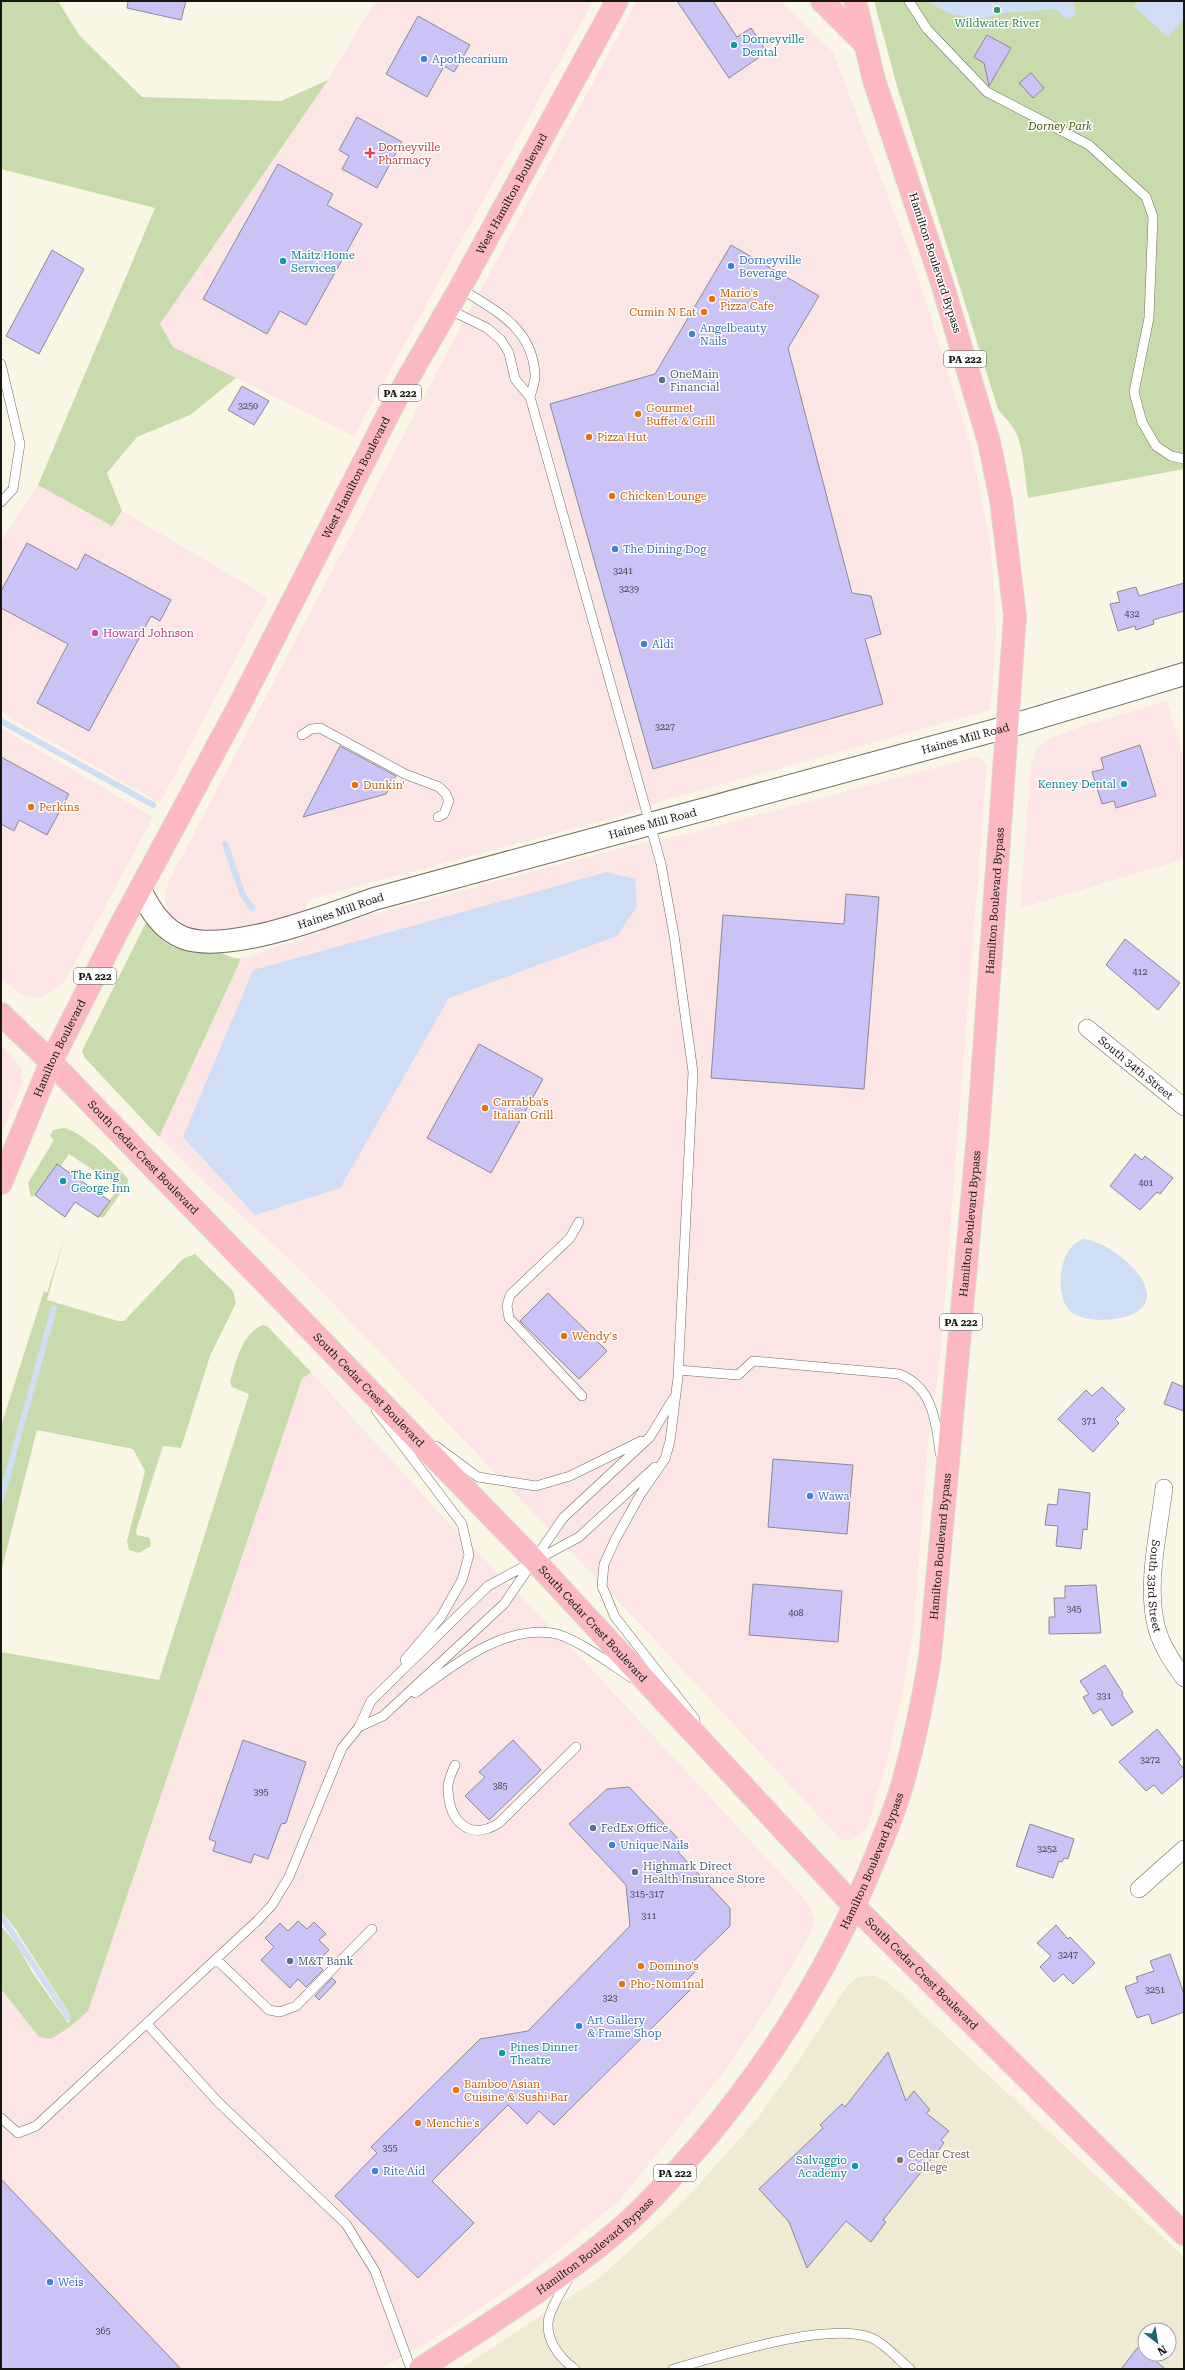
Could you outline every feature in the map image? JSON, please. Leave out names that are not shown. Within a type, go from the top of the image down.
[{"type":"main road","name":"West Hamilton Boulevard","points":[[193,790],[244,697],[395,401],[460,288],[617,1]]},
{"type":"main road","points":[[822,1],[864,43]]},
{"type":"main road","name":"Hamilton Boulevard Bypass","points":[[420,2369],[512,2309],[576,2263],[622,2227],[673,2176],[720,2121],[764,2063],[804,2002],[854,1906],[880,1848],[901,1788],[921,1709],[930,1657],[978,1135],[1015,616],[1001,500],[989,442],[942,283],[874,80],[864,43],[856,1]]},
{"type":"main road","name":"Hamilton Boulevard","points":[[1,1183],[51,1062],[193,790]]},
{"type":"main road","name":"South Cedar Crest Boulevard","points":[[1,1014],[51,1062],[534,1560],[854,1906],[1184,2234]]},
{"type":"street","name":"Haines Mill Road","points":[[140,890],[155,916],[168,929],[184,938],[197,941],[223,941],[255,936],[374,899],[1007,727],[1184,674]]},
{"type":"street","name":"South 34th Street","points":[[1087,1028],[1184,1107]]},
{"type":"street","name":"South 33rd Street","points":[[1164,1488],[1152,1584],[1154,1607],[1157,1629],[1165,1648],[1184,1678]]},
{"type":"street","points":[[1139,1889],[1184,1849]]},
{"type":"lane","points":[[909,1],[927,29],[987,92],[1089,145],[1146,197],[1153,217],[1149,318],[1134,392],[1142,422],[1156,446],[1171,456],[1184,459]]},
{"type":"lane","points":[[460,288],[511,320],[524,336],[535,373],[530,397]]},
{"type":"lane","points":[[448,309],[487,328],[501,340],[509,353],[515,380],[530,397],[661,864],[674,935],[693,1072],[678,1370],[670,1441],[665,1459],[640,1495],[615,1540],[604,1564],[602,1586],[607,1602],[620,1623],[763,1807]]},
{"type":"lane","points":[[1,364],[20,444],[13,489],[1,502]]},
{"type":"lane","points":[[302,735],[311,729],[320,728],[405,774],[439,787],[446,794],[449,801],[444,814],[438,817]]},
{"type":"lane","points":[[579,1222],[570,1238],[510,1295],[507,1306],[509,1318],[582,1396]]},
{"type":"lane","points":[[1,2118],[18,2132],[36,2126],[257,1921],[276,1899],[299,1856],[342,1748],[359,1727],[371,1701],[441,1617],[462,1580],[469,1555],[462,1524],[331,1352]]},
{"type":"lane","points":[[678,1370],[738,1375],[753,1361],[899,1374],[910,1378],[926,1395],[936,1416],[945,1496]]},
{"type":"lane","points":[[383,1716],[504,1604],[563,1518],[650,1437],[675,1396]]},
{"type":"lane","points":[[390,1412],[478,1477],[536,1486],[570,1476],[650,1437]]},
{"type":"lane","points":[[371,1701],[488,1586],[579,1537],[665,1459]]},
{"type":"lane","points":[[359,1727],[383,1716],[451,1668],[480,1650],[511,1637],[531,1633],[554,1633],[579,1644],[658,1695]]},
{"type":"lane","points":[[454,1765],[448,1788],[450,1807],[457,1822],[473,1831],[487,1830],[499,1823],[576,1748]]},
{"type":"lane","points":[[216,1959],[269,2010],[280,2012],[296,2006],[372,1930]]},
{"type":"lane","points":[[147,2024],[218,2102],[346,2224],[364,2251],[375,2272],[411,2369]]},
{"type":"lane","points":[[575,2369],[564,2361],[550,2338],[549,2317],[576,2263]]},
{"type":"lane","points":[[673,2369],[761,2345],[842,2332],[871,2337],[910,2369]]},
{"type":"shaded area","points":[[375,1],[593,1],[354,436],[173,347],[160,324],[328,80]]},
{"type":"shaded area","points":[[637,1],[780,1],[833,52],[916,270],[971,447],[990,541],[994,592],[996,633],[990,709],[665,800],[627,814],[310,899],[305,908],[297,917],[263,925],[219,932],[199,930],[178,925],[171,917],[166,905],[165,894],[170,879],[451,345]]},
{"type":"shaded area","points":[[38,485],[111,526],[122,511],[268,597],[160,803],[24,726],[1,711],[1,542]]},
{"type":"shaded area","points":[[1167,701],[1184,759],[1184,859],[1020,908],[1031,765],[1037,748],[1050,738],[1089,724]]},
{"type":"shaded area","points":[[1,728],[153,817],[64,983],[42,997],[30,997],[20,994],[1,977]]},
{"type":"shaded area","points":[[975,757],[982,760],[986,766],[986,775],[939,1369],[929,1430],[914,1623],[902,1695],[889,1753],[867,1828],[856,1838],[848,1841],[840,1839],[642,1626],[301,1270],[213,1190],[159,1137],[241,959],[321,932],[323,928],[617,849],[695,832]]},
{"type":"shaded area","points":[[1,1044],[21,1067],[23,1082],[1,1136]]},
{"type":"shaded area","points":[[311,1372],[445,1519],[585,1662],[807,1902],[815,1918],[811,1933],[767,2009],[724,2072],[619,2201],[517,2283],[425,2344],[380,2369],[1,2369],[1,1989],[39,2037],[51,2039],[88,2010],[302,1379]]},
{"type":"shaded area","name":"Cedar Crest College","points":[[874,1975],[888,1982],[1184,2257],[1184,2369],[460,2369],[599,2278],[684,2201],[757,2119],[802,2056],[846,1987],[858,1977]]},
{"type":"green space","points":[[1,1],[58,1],[79,35],[142,97],[281,101],[328,80],[160,324],[173,347],[236,378],[190,415],[137,437],[107,473],[122,511],[112,526],[38,485],[155,208],[1,169]]},
{"type":"green space","name":"Dorney Park","points":[[874,1],[1184,1],[1184,469],[1028,498],[1023,456],[1019,440],[1012,426],[998,409],[897,86]]},
{"type":"green space","points":[[149,923],[163,941],[173,947],[221,953],[241,959],[159,1137],[85,1058],[82,1051],[145,924]]},
{"type":"green space","points":[[63,1128],[70,1130],[88,1141],[107,1157],[128,1179],[127,1191],[123,1190],[104,1217],[98,1217],[119,1187],[69,1154],[61,1166],[57,1164],[35,1195],[31,1197],[28,1183],[54,1140],[50,1136],[53,1130]]},
{"type":"green space","points":[[64,1239],[47,1300],[118,1321],[124,1321],[183,1259],[195,1254],[233,1291],[236,1303],[210,1356],[181,1448],[163,1446],[136,1531],[137,1535],[150,1538],[151,1546],[139,1553],[129,1550],[127,1541],[145,1471],[133,1449],[37,1430],[1,1572],[1,1426],[44,1291],[47,1293]]},
{"type":"green space","points":[[263,1325],[268,1327],[311,1372],[302,1379],[88,2011],[71,2026],[51,2039],[39,2037],[1,1989],[1,1926],[17,1945],[32,1972],[68,2023],[71,2016],[14,1927],[1,1911],[1,1652],[159,1680],[249,1394],[232,1387],[230,1382],[232,1374],[245,1341],[250,1334]]},
{"type":"water","name":"Wildwater River","points":[[927,1],[1076,1],[1073,4],[1076,14],[1071,19],[1065,18],[1056,9],[1005,13],[982,19],[950,14]]},
{"type":"water","points":[[1139,1],[1184,1],[1184,18],[1168,37],[1134,7]]},
{"type":"water","points":[[607,872],[635,879],[637,906],[617,936],[449,998],[340,1188],[255,1215],[183,1137],[253,970]]},
{"type":"water","points":[[1083,1239],[1095,1242],[1110,1249],[1124,1259],[1136,1271],[1144,1284],[1147,1297],[1142,1308],[1122,1318],[1106,1320],[1081,1317],[1069,1310],[1061,1293],[1061,1271],[1064,1260],[1069,1251],[1075,1244]]},
{"type":"building","points":[[128,1],[186,1],[181,20],[127,8]]},
{"type":"building","name":"Dorneyville Dental","points":[[677,1],[713,1],[737,37],[751,28],[767,52],[729,78]]},
{"type":"building","name":"Apothecarium","points":[[418,16],[470,45],[454,72],[444,66],[427,97],[386,74]]},
{"type":"building","points":[[987,35],[1011,48],[989,86],[984,63],[974,57]]},
{"type":"building","points":[[1031,73],[1044,88],[1033,98],[1019,83]]},
{"type":"building","name":"Dorneyville Pharmacy","points":[[357,117],[402,142],[377,188],[342,169],[349,156],[339,150]]},
{"type":"building","name":"Maitz Home Services","points":[[278,164],[333,194],[327,205],[362,224],[306,325],[280,311],[267,334],[203,299]]},
{"type":"building","points":[[731,245],[819,296],[788,348],[852,593],[871,596],[881,634],[865,639],[883,704],[653,769],[550,404],[655,374]]},
{"type":"building","points":[[52,250],[84,269],[39,354],[6,336]]},
{"type":"building","points":[[242,386],[269,401],[254,425],[228,410]]},
{"type":"building","name":"Howard Johnson","points":[[27,543],[77,570],[85,554],[171,600],[160,621],[151,616],[89,731],[37,703],[68,644],[1,608],[1,591]]},
{"type":"building","points":[[1184,583],[1184,611],[1153,620],[1154,624],[1136,630],[1135,626],[1118,631],[1110,604],[1120,602],[1117,592],[1136,587],[1139,596]]},
{"type":"building","name":"Kenney Dental","points":[[1140,745],[1156,796],[1116,808],[1114,801],[1102,804],[1092,772],[1104,769],[1101,758]]},
{"type":"building","name":"Dunkin'","points":[[340,746],[396,776],[386,794],[303,817]]},
{"type":"building","name":"Perkins","points":[[1,757],[69,794],[47,835],[19,820],[14,831],[1,824]]},
{"type":"building","points":[[846,894],[879,897],[864,1089],[711,1078],[723,915],[844,924]]},
{"type":"building","points":[[1125,939],[1180,983],[1158,1010],[1106,965]]},
{"type":"building","name":"Carrabba's Italian Grill","points":[[479,1044],[543,1079],[491,1173],[427,1138]]},
{"type":"building","points":[[1135,1154],[1142,1160],[1145,1156],[1173,1178],[1160,1194],[1157,1192],[1140,1210],[1110,1186]]},
{"type":"building","name":"The King George Inn","points":[[57,1164],[110,1201],[98,1217],[75,1202],[65,1217],[35,1195]]},
{"type":"building","name":"Wendy's","points":[[548,1293],[607,1351],[579,1379],[520,1321]]},
{"type":"building","points":[[1172,1382],[1184,1387],[1184,1411],[1164,1404]]},
{"type":"building","points":[[1102,1387],[1125,1409],[1115,1419],[1119,1423],[1093,1452],[1058,1419],[1086,1390],[1092,1396]]},
{"type":"building","name":"Wawa","points":[[773,1459],[853,1465],[847,1534],[768,1527]]},
{"type":"building","points":[[1059,1489],[1090,1493],[1087,1530],[1083,1529],[1081,1549],[1056,1546],[1058,1526],[1045,1525],[1048,1504],[1057,1505]]},
{"type":"building","points":[[753,1584],[842,1591],[838,1642],[749,1635]]},
{"type":"building","points":[[1096,1585],[1101,1633],[1049,1634],[1049,1617],[1055,1617],[1054,1598],[1065,1598],[1065,1586]]},
{"type":"building","points":[[1105,1665],[1133,1712],[1112,1726],[1101,1709],[1093,1714],[1083,1697],[1089,1694],[1080,1681]]},
{"type":"building","points":[[1157,1729],[1181,1759],[1178,1762],[1184,1769],[1184,1775],[1162,1794],[1154,1785],[1146,1791],[1119,1762]]},
{"type":"building","points":[[243,1740],[306,1762],[286,1823],[281,1824],[268,1859],[254,1854],[251,1863],[213,1851],[216,1842],[209,1839]]},
{"type":"building","points":[[513,1740],[541,1770],[489,1820],[465,1796],[485,1777],[479,1772]]},
{"type":"building","points":[[629,1787],[685,1846],[678,1852],[730,1908],[730,1926],[692,1963],[698,1969],[685,1982],[691,1989],[554,2125],[539,2111],[527,2124],[508,2105],[432,2181],[474,2223],[418,2278],[335,2196],[377,2153],[371,2147],[480,2039],[528,2031],[630,1926],[626,1885],[569,1824],[607,1789]]},
{"type":"building","points":[[1030,1824],[1074,1839],[1068,1859],[1064,1858],[1062,1862],[1059,1861],[1053,1878],[1016,1866]]},
{"type":"building","name":"M&T Bank","points":[[298,1921],[307,1929],[314,1922],[326,1934],[319,1940],[329,1950],[316,1963],[323,1970],[306,1987],[298,1979],[290,1988],[261,1960],[274,1947],[265,1938],[280,1923],[288,1931]]},
{"type":"building","points":[[1056,1925],[1068,1939],[1070,1937],[1095,1963],[1073,1984],[1063,1974],[1054,1982],[1040,1967],[1051,1956],[1037,1943]]},
{"type":"building","points":[[1170,1954],[1184,1994],[1184,2012],[1152,2024],[1149,2014],[1137,2018],[1125,1987],[1138,1982],[1136,1977],[1154,1971],[1150,1961]]},
{"type":"building","points":[[332,1978],[336,1982],[319,2000],[315,1996]]},
{"type":"building","name":"Salvaggio Academy","points":[[888,2052],[906,2101],[914,2091],[930,2110],[926,2113],[949,2131],[941,2140],[944,2143],[883,2220],[886,2222],[871,2242],[846,2221],[807,2268],[789,2222],[759,2189],[823,2128],[820,2125],[842,2104],[845,2107]]},
{"type":"building","name":"Weis","points":[[1,2179],[181,2369],[1,2369]]},
{"type":"building","points":[[1137,2349],[1137,2362],[1157,2362],[1165,2369],[1121,2369]]},
{"type":"waterway","points":[[1,721],[153,805]]},
{"type":"waterway","points":[[225,844],[243,895],[252,908]]},
{"type":"waterway","points":[[1,1499],[54,1308]]},
{"type":"waterway","points":[[1,1916],[68,2017]]},
{"type":"place","name":"Wildwater River","points":[[997,10]]},
{"type":"place","name":"Dorneyville Dental","points":[[734,45]]},
{"type":"place","name":"Apothecarium","points":[[424,59]]},
{"type":"place","name":"Dorneyville Pharmacy","points":[[370,153]]},
{"type":"place","name":"Maitz Home Services","points":[[283,261]]},
{"type":"place","name":"Dorneyville Beverage","points":[[731,266]]},
{"type":"place","name":"Mario's Pizza Cafe","points":[[712,299]]},
{"type":"place","name":"Cumin N Eat","points":[[704,312]]},
{"type":"place","name":"Angelbeauty Nails","points":[[692,334]]},
{"type":"place","name":"OneMain Financial","points":[[662,380]]},
{"type":"place","name":"Gourmet Buffet & Grill","points":[[638,414]]},
{"type":"place","name":"Pizza Hut","points":[[589,437]]},
{"type":"place","name":"Chicken Lounge","points":[[612,496]]},
{"type":"place","name":"The Dining Dog","points":[[615,549]]},
{"type":"place","name":"Howard Johnson","points":[[95,633]]},
{"type":"place","name":"Aldi","points":[[644,644]]},
{"type":"place","name":"Kenney Dental","points":[[1124,784]]},
{"type":"place","name":"Dunkin'","points":[[355,785]]},
{"type":"place","name":"Perkins","points":[[31,807]]},
{"type":"place","name":"Carrabba's Italian Grill","points":[[485,1108]]},
{"type":"place","name":"The King George Inn","points":[[63,1181]]},
{"type":"place","name":"Wendy's","points":[[564,1336]]},
{"type":"place","name":"Wawa","points":[[810,1496]]},
{"type":"place","name":"FedEx Office","points":[[593,1828]]},
{"type":"place","name":"Unique Nails","points":[[612,1845]]},
{"type":"place","name":"Highmark Direct Health Insurance Store","points":[[635,1872]]},
{"type":"place","name":"M&T Bank","points":[[290,1961]]},
{"type":"place","name":"Domino's","points":[[641,1966]]},
{"type":"place","name":"Pho-Nom1nal","points":[[622,1984]]},
{"type":"place","name":"Art Gallery & Frame Shop","points":[[579,2026]]},
{"type":"place","name":"Pines Dinner Theatre","points":[[502,2053]]},
{"type":"place","name":"Bamboo Asian Cuisine & Sushi Bar","points":[[456,2090]]},
{"type":"place","name":"Menchie's","points":[[418,2123]]},
{"type":"place","name":"Cedar Crest College","points":[[900,2160]]},
{"type":"place","name":"Salvaggio Academy","points":[[855,2166]]},
{"type":"place","name":"Rite Aid","points":[[375,2171]]},
{"type":"place","name":"Weis","points":[[50,2282]]}]
